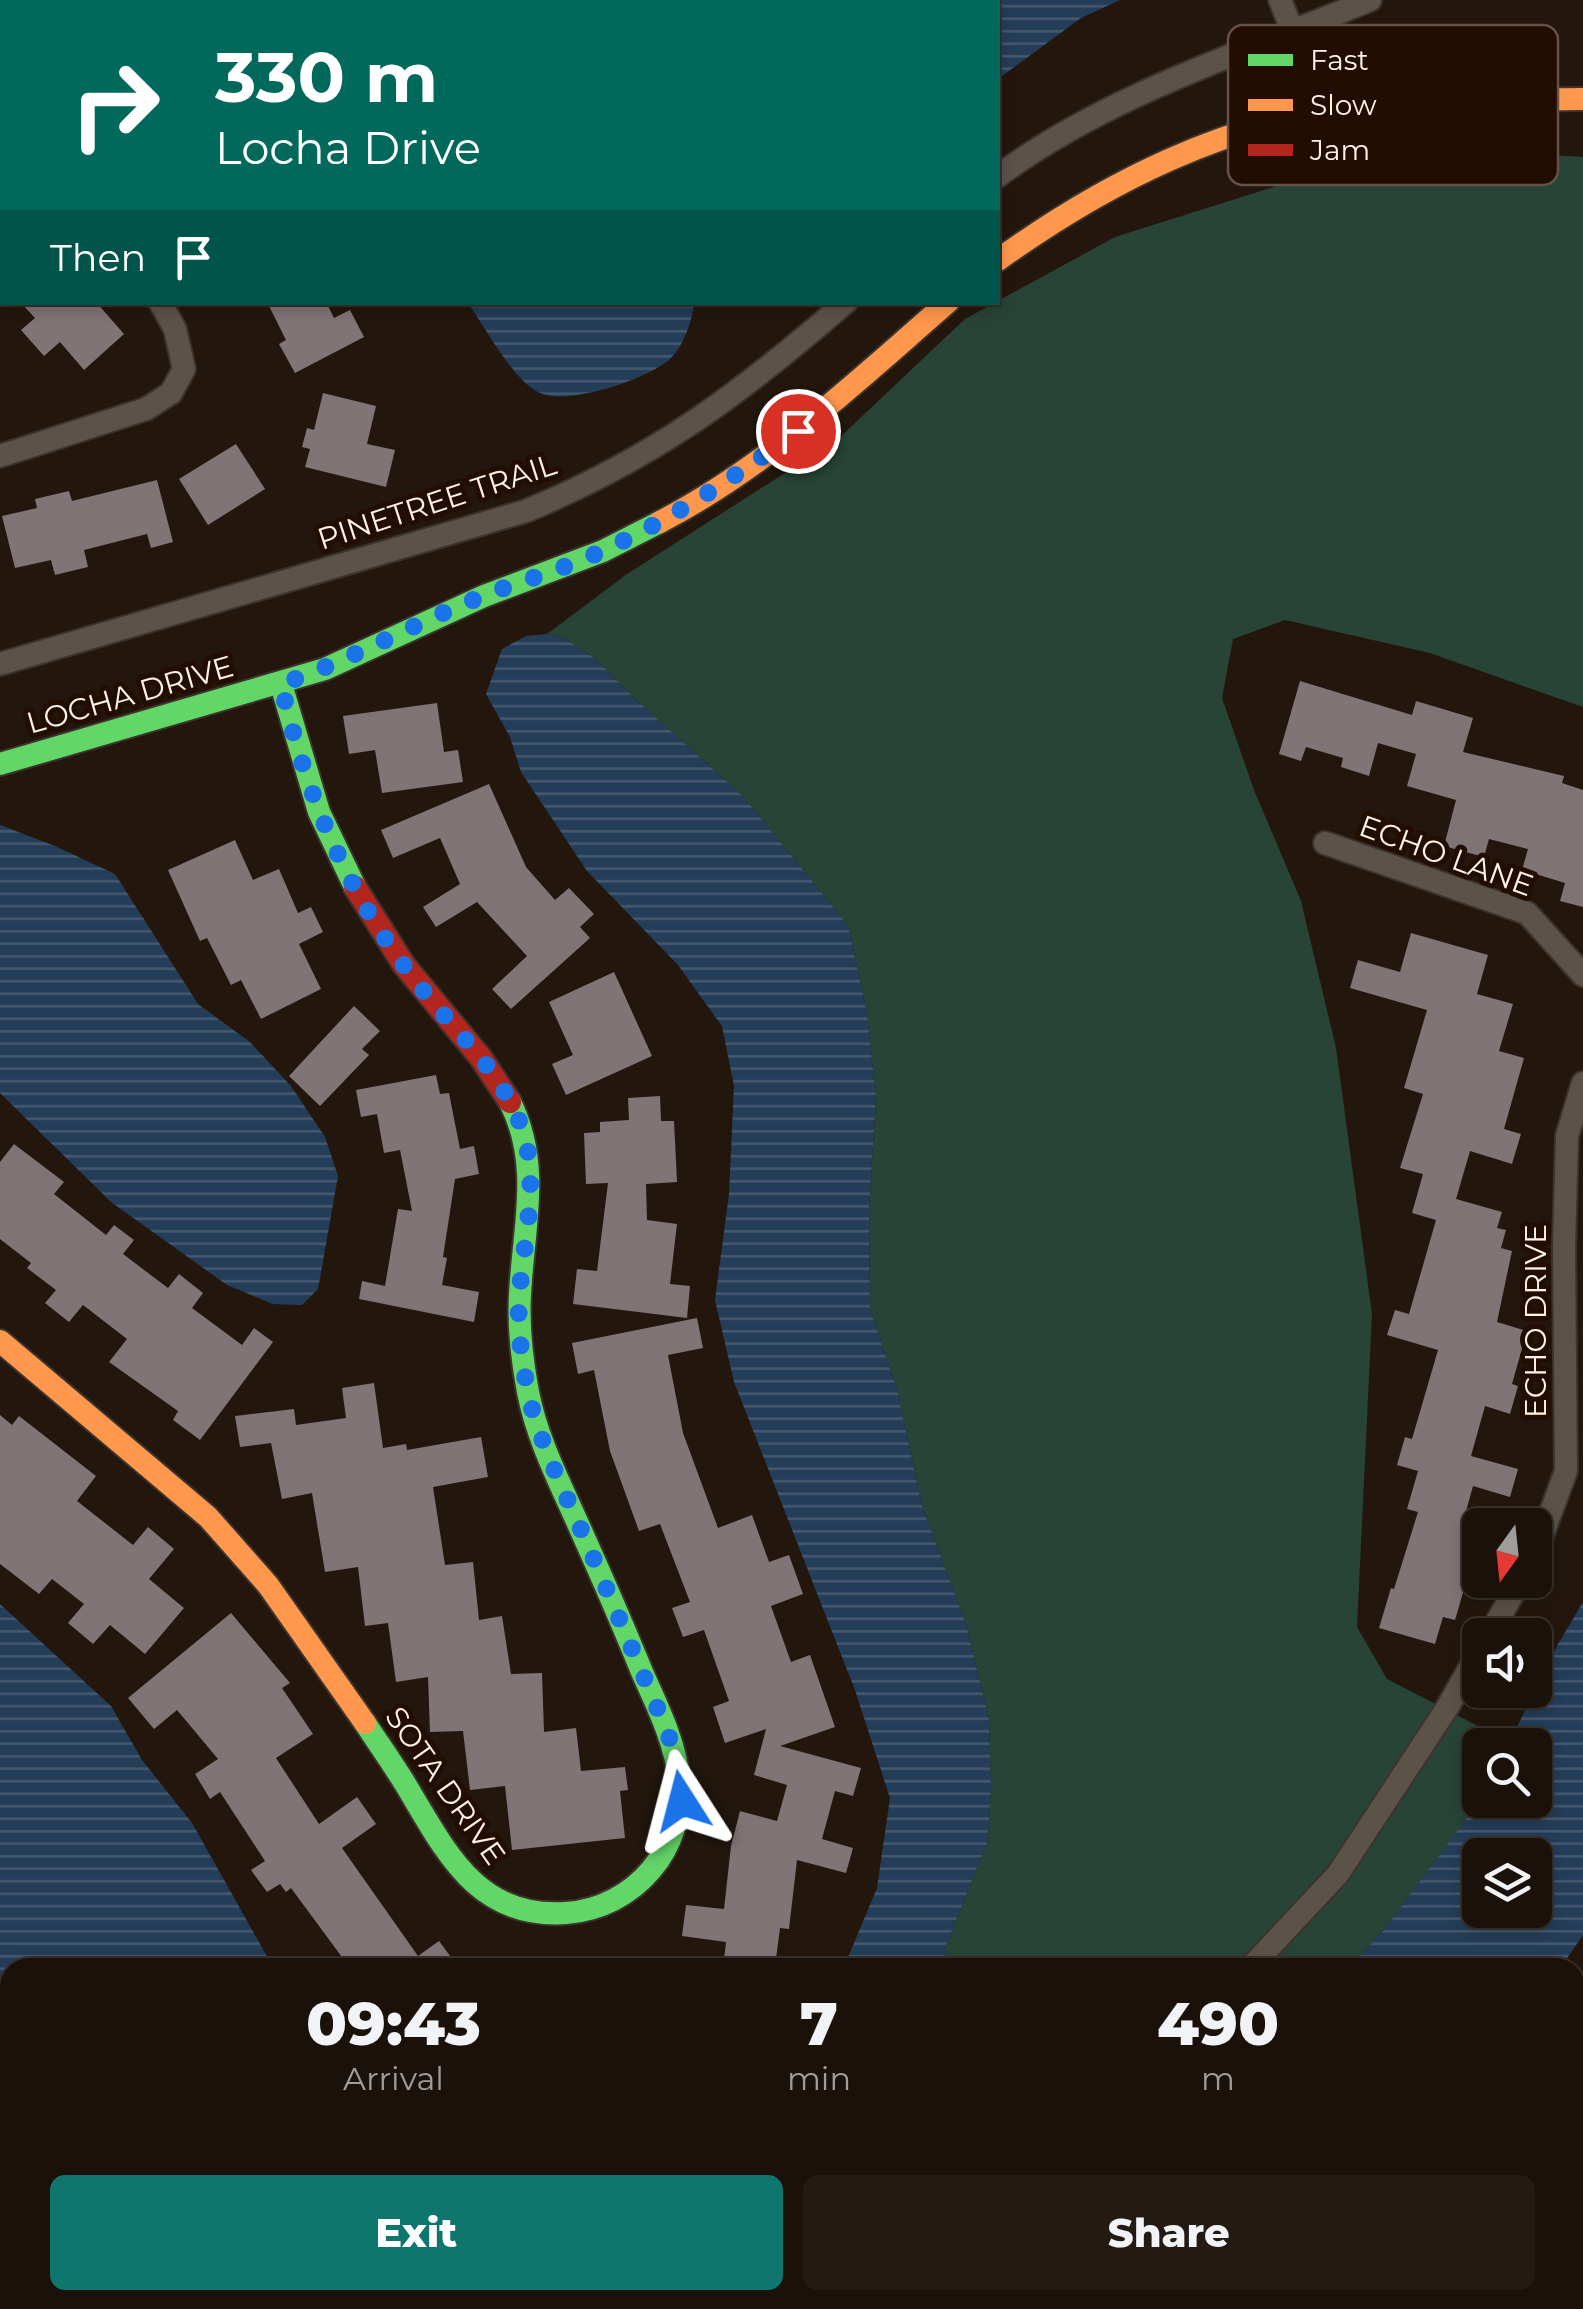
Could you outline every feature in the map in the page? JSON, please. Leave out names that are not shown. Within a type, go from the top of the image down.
[{"type":"street","points":[[1280,0],[1290,25]]},
{"type":"street","points":[[1310,25],[1370,0]]},
{"type":"street","points":[[1000,175],[1082,123],[1228,60]]},
{"type":"street","points":[[1558,99],[1583,98]]},
{"type":"street","points":[[1000,258],[1052,219],[1113,182],[1228,134]]},
{"type":"street","points":[[0,456],[146,409],[171,393],[184,369],[175,330],[162,305]]},
{"type":"street","name":"LOCHA DRIVE","points":[[0,764],[325,669],[484,596],[604,551],[677,513],[739,474],[798,431],[945,305]]},
{"type":"street","name":"PINETREE TRAIL","points":[[0,664],[526,511],[575,491],[698,422],[755,380],[835,306]]},
{"type":"street","name":"SOTA DRIVE","points":[[0,1341],[52,1389],[120,1439],[180,1491],[252,1564],[398,1773],[449,1854],[478,1888],[499,1901],[528,1911],[578,1914],[613,1901],[648,1879],[682,1801],[678,1764],[533,1413],[520,1343],[519,1314],[532,1169],[520,1125],[506,1093],[486,1065],[432,1001],[359,900],[338,860],[306,780],[281,684]]},
{"type":"street","name":"ECHO LANE","points":[[1324,843],[1527,913],[1583,974]]},
{"type":"street","name":"ECHO DRIVE","points":[[1552,1509],[1566,1471],[1567,1136],[1583,1083]]},
{"type":"street","points":[[1259,1958],[1338,1874],[1462,1682]]},
{"type":"green space","points":[[1558,156],[1583,157],[1583,707],[1430,653],[1285,620],[1233,639],[1222,698],[1254,790],[1301,901],[1336,1048],[1372,1314],[1357,1627],[1387,1679],[1482,1728],[1462,1728],[1462,1818],[1467,1818],[1383,1931],[1358,1958],[944,1958],[988,1840],[989,1719],[966,1624],[922,1506],[897,1389],[870,1309],[869,1210],[876,1097],[867,1013],[848,925],[742,795],[596,659],[566,639],[547,634],[627,574],[838,439],[965,319],[991,305],[1000,305],[1000,300],[1115,237],[1280,185],[1558,185]]},
{"type":"water","points":[[1000,0],[1120,0],[1081,18],[1000,78]]},
{"type":"water","points":[[469,305],[694,305],[683,340],[670,359],[644,375],[588,393],[540,393],[520,378]]},
{"type":"water","points":[[547,634],[566,639],[596,659],[742,795],[848,925],[867,1013],[876,1097],[869,1210],[870,1309],[897,1389],[922,1506],[966,1624],[989,1719],[988,1840],[944,1958],[848,1958],[877,1888],[890,1798],[855,1690],[734,1382],[715,1300],[729,1194],[734,1086],[722,1026],[678,965],[587,871],[521,772],[510,737],[486,694],[502,649],[526,636]]},
{"type":"water","points":[[0,825],[115,874],[198,1004],[250,1042],[291,1086],[325,1137],[338,1176],[318,1289],[302,1305],[273,1304],[227,1285],[111,1202],[0,1093]]},
{"type":"water","points":[[1583,1602],[1583,1935],[1567,1958],[1358,1958],[1383,1931],[1467,1818],[1552,1818],[1552,1728],[1516,1728],[1526,1708],[1552,1708],[1552,1656]]},
{"type":"water","points":[[0,1604],[111,1706],[142,1760],[192,1823],[268,1958],[0,1958]]},
{"type":"building","points":[[23,305],[99,305],[124,334],[84,370],[60,342],[44,356],[21,330],[35,318]]},
{"type":"building","points":[[268,305],[328,305],[334,318],[350,310],[364,337],[295,373],[279,344],[286,340]]},
{"type":"building","points":[[323,393],[376,406],[367,444],[395,450],[386,487],[305,467],[310,449],[302,447],[307,428],[314,430]]},
{"type":"building","points":[[236,444],[265,489],[208,525],[179,479]]},
{"type":"building","points":[[157,480],[173,542],[151,548],[147,534],[84,550],[88,567],[55,575],[51,560],[15,568],[2,516],[37,508],[35,499],[69,491],[72,501]]},
{"type":"building","points":[[1300,681],[1412,715],[1416,701],[1473,718],[1463,752],[1564,776],[1562,783],[1583,790],[1583,907],[1560,901],[1565,883],[1522,870],[1528,849],[1489,839],[1484,857],[1444,846],[1456,800],[1407,786],[1416,754],[1378,743],[1369,776],[1341,767],[1343,758],[1306,747],[1301,761],[1279,754]]},
{"type":"building","points":[[437,703],[444,752],[458,750],[463,782],[382,793],[375,750],[349,754],[343,716]]},
{"type":"building","points":[[489,784],[526,867],[555,900],[569,888],[594,914],[580,927],[590,938],[511,1009],[492,989],[527,956],[477,902],[436,927],[423,907],[460,884],[440,838],[393,858],[381,830]]},
{"type":"building","points":[[235,840],[253,880],[279,869],[298,913],[311,907],[323,932],[299,944],[321,989],[261,1019],[241,980],[231,985],[207,938],[200,941],[168,870]]},
{"type":"building","points":[[1411,933],[1488,955],[1477,994],[1513,1004],[1499,1051],[1524,1058],[1504,1129],[1521,1134],[1512,1164],[1470,1151],[1456,1199],[1502,1212],[1497,1228],[1506,1230],[1501,1248],[1512,1251],[1497,1322],[1527,1331],[1512,1384],[1518,1386],[1510,1414],[1485,1406],[1471,1456],[1518,1469],[1510,1497],[1473,1486],[1467,1508],[1462,1508],[1462,1596],[1455,1620],[1443,1617],[1435,1644],[1379,1628],[1418,1512],[1407,1509],[1418,1471],[1397,1465],[1405,1437],[1412,1439],[1438,1350],[1387,1335],[1395,1310],[1409,1314],[1436,1220],[1412,1213],[1423,1174],[1400,1168],[1423,1094],[1404,1088],[1427,1010],[1350,988],[1358,960],[1400,972]]},
{"type":"building","points":[[614,972],[652,1056],[566,1095],[552,1064],[573,1055],[549,1002]]},
{"type":"building","points":[[354,1006],[380,1031],[362,1049],[369,1055],[320,1106],[289,1076]]},
{"type":"building","points":[[436,1075],[440,1094],[449,1093],[460,1149],[474,1146],[479,1174],[455,1179],[442,1285],[479,1292],[474,1322],[359,1299],[362,1281],[385,1286],[398,1209],[412,1211],[400,1150],[384,1153],[377,1114],[361,1117],[356,1090]]},
{"type":"building","points":[[660,1096],[661,1121],[674,1121],[677,1182],[646,1184],[647,1220],[677,1224],[670,1284],[690,1286],[687,1318],[573,1304],[577,1269],[597,1271],[608,1183],[586,1184],[584,1133],[600,1132],[600,1122],[629,1120],[628,1098]]},
{"type":"building","points":[[14,1144],[64,1182],[54,1194],[106,1235],[114,1225],[134,1240],[123,1254],[168,1288],[179,1274],[203,1293],[192,1308],[242,1345],[254,1328],[273,1342],[200,1440],[173,1420],[178,1411],[109,1362],[127,1339],[83,1305],[69,1322],[45,1303],[56,1290],[27,1268],[31,1263],[0,1239],[0,1162]]},
{"type":"building","points":[[697,1318],[703,1348],[668,1355],[683,1433],[718,1528],[752,1515],[769,1562],[789,1555],[803,1594],[771,1606],[791,1662],[810,1655],[835,1727],[780,1746],[861,1768],[853,1796],[835,1791],[822,1839],[853,1848],[846,1873],[797,1860],[789,1929],[780,1928],[776,1958],[724,1958],[726,1942],[682,1936],[686,1905],[724,1909],[731,1846],[740,1811],[777,1821],[787,1785],[754,1775],[766,1729],[725,1743],[713,1707],[729,1701],[704,1630],[683,1637],[672,1608],[690,1602],[660,1524],[639,1531],[610,1451],[594,1370],[578,1374],[572,1343]]},
{"type":"building","points":[[374,1383],[383,1448],[406,1444],[407,1450],[481,1437],[488,1477],[433,1487],[445,1565],[473,1562],[479,1620],[502,1616],[511,1674],[542,1673],[544,1732],[576,1728],[581,1771],[625,1767],[628,1790],[620,1791],[625,1838],[512,1850],[505,1786],[470,1790],[463,1731],[430,1732],[428,1677],[396,1682],[388,1623],[365,1626],[358,1567],[325,1572],[312,1493],[282,1499],[271,1443],[240,1447],[235,1416],[294,1409],[296,1425],[346,1418],[342,1388]]},
{"type":"building","points":[[0,1415],[12,1425],[19,1416],[96,1476],[77,1501],[133,1545],[148,1527],[174,1549],[149,1579],[184,1608],[145,1654],[110,1625],[93,1644],[68,1623],[84,1604],[52,1579],[39,1594],[0,1564]]},
{"type":"building","points":[[231,1613],[290,1683],[282,1688],[313,1734],[276,1758],[319,1824],[357,1797],[376,1824],[342,1848],[418,1956],[439,1941],[452,1958],[343,1958],[291,1888],[286,1892],[280,1884],[267,1892],[251,1870],[265,1861],[220,1792],[210,1799],[195,1774],[218,1759],[177,1710],[154,1729],[128,1698]]},
{"type":"traffic: fast","points":[[0,764],[325,669],[484,596],[603,551],[660,522]]},
{"type":"traffic: fast","points":[[281,684],[319,812],[355,887]]},
{"type":"traffic: fast","points":[[365,1723],[453,1860],[470,1879],[511,1906],[566,1913],[614,1900],[651,1870],[674,1828],[679,1779],[669,1737],[550,1460],[528,1392],[520,1307],[528,1174],[520,1126],[510,1102]]},
{"type":"traffic: slow","points":[[1558,99],[1583,99]]},
{"type":"traffic: slow","points":[[1000,259],[1125,181],[1228,137]]},
{"type":"traffic: slow","points":[[660,522],[775,449],[945,305]]},
{"type":"traffic: slow","points":[[0,1341],[208,1517],[268,1585],[365,1723]]},
{"type":"traffic: jam","points":[[355,887],[404,965],[481,1058],[510,1102]]},
{"type":"route","points":[[682,1801],[678,1764],[666,1728],[533,1413],[520,1343],[519,1314],[532,1169],[520,1125],[506,1093],[486,1065],[432,1001],[359,900],[338,860],[306,780],[281,684],[325,669],[484,596],[604,551],[677,513],[798,431]]}]
